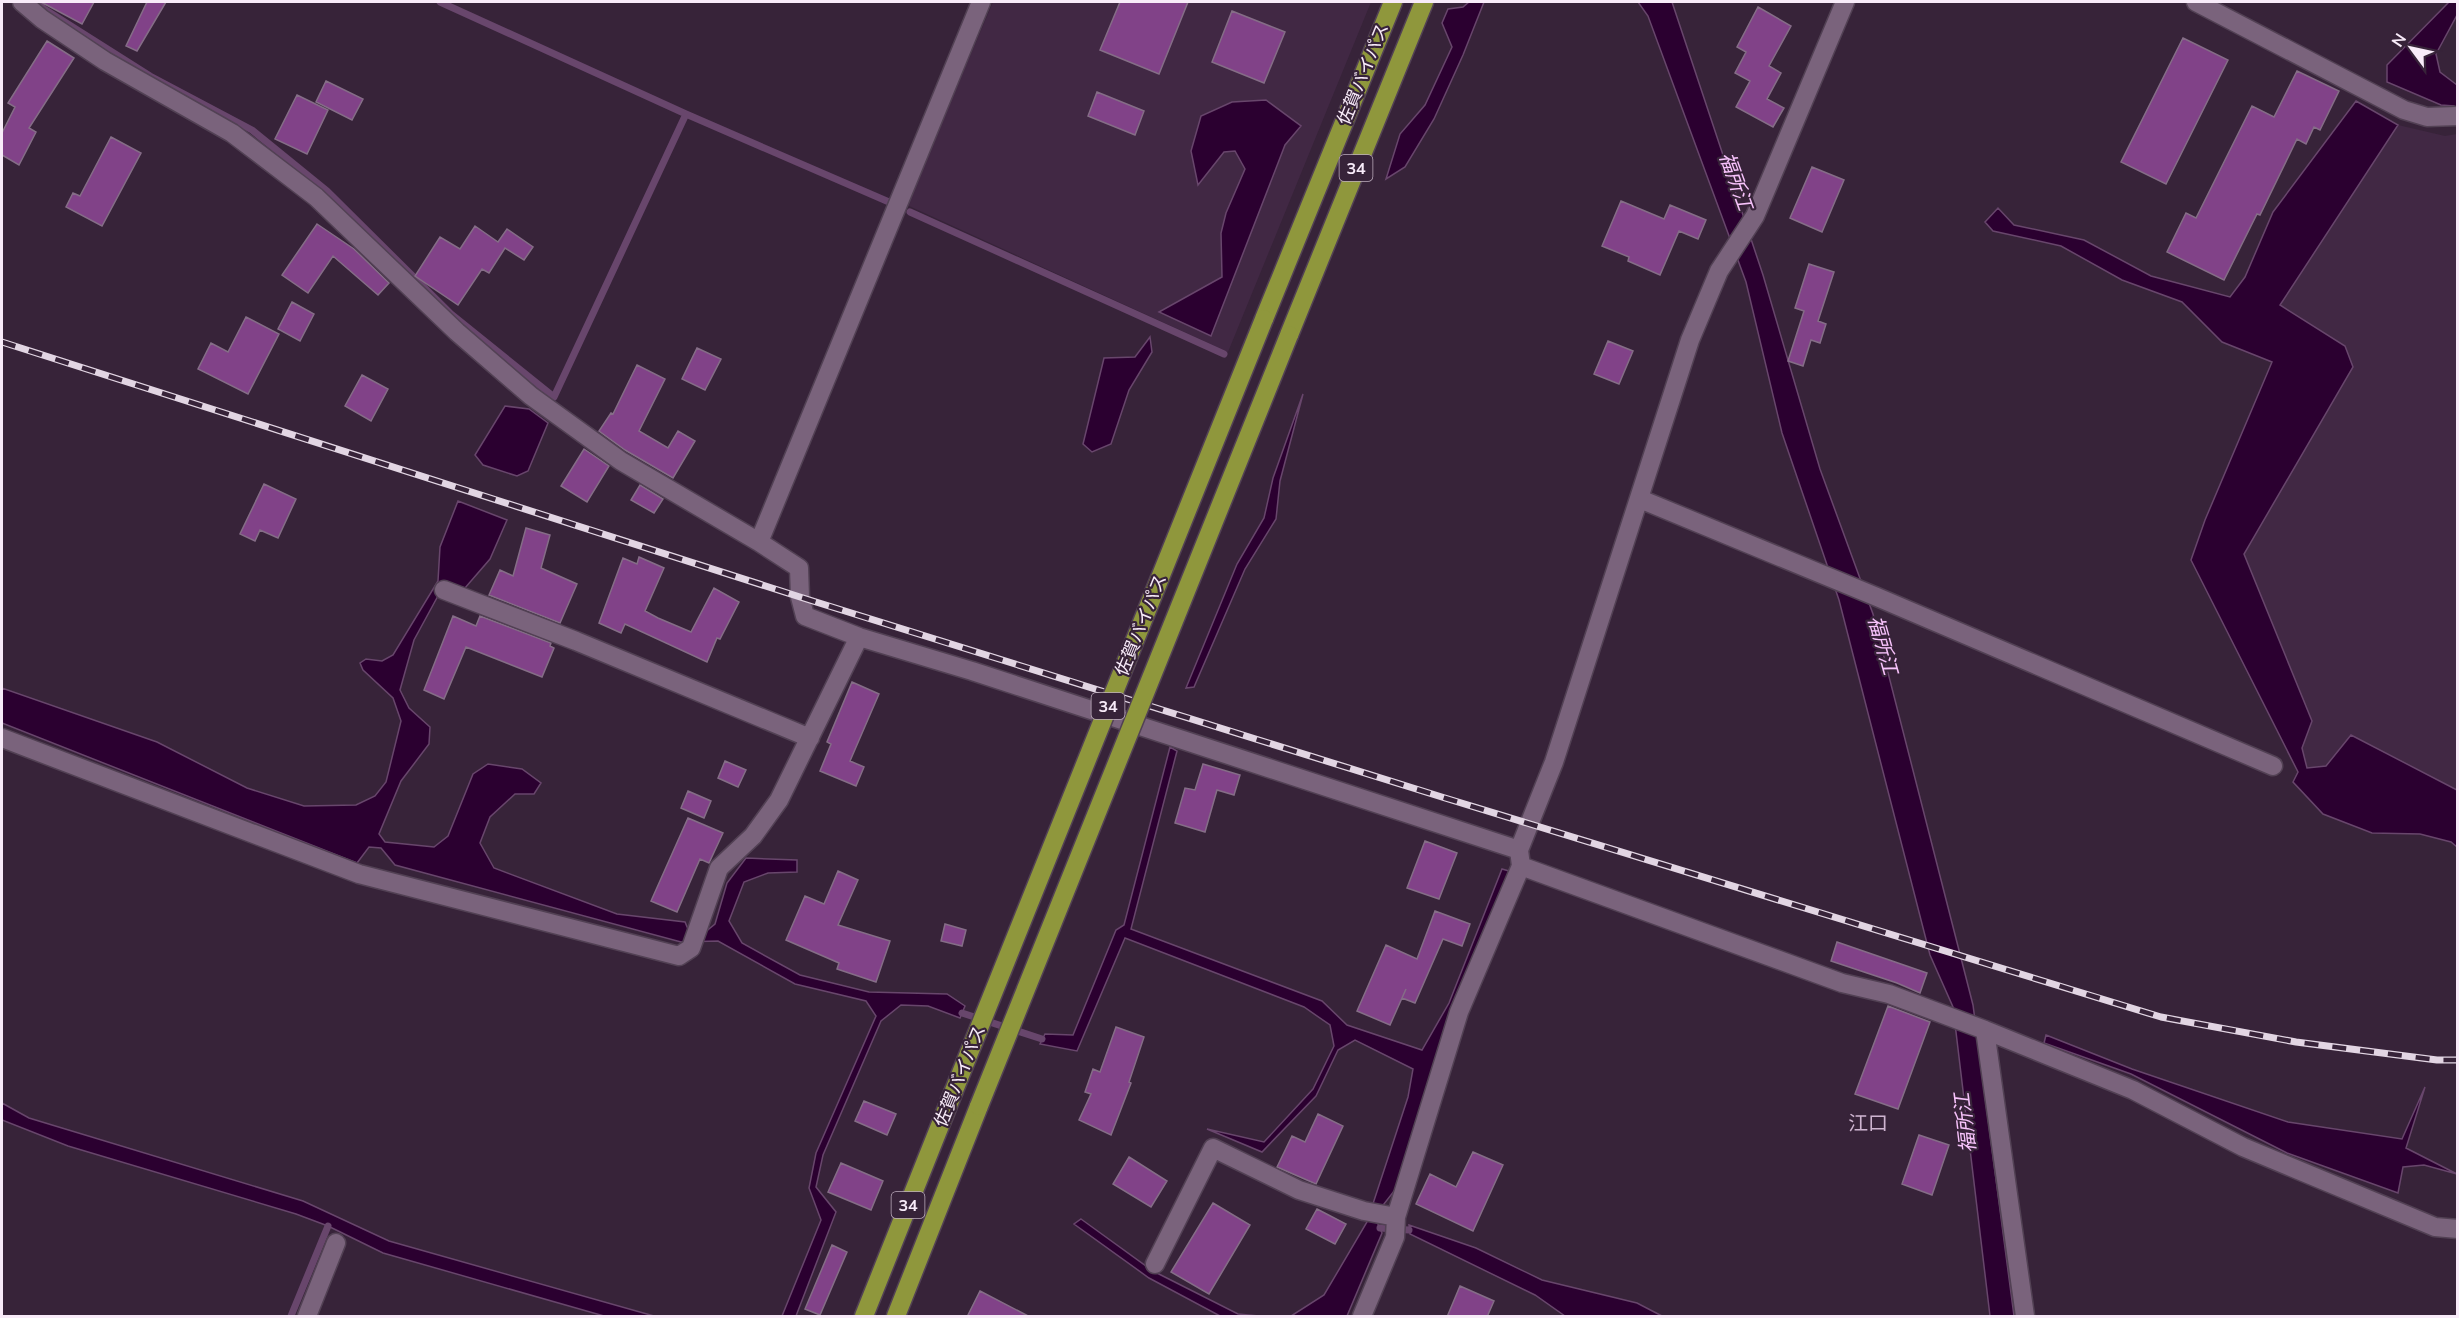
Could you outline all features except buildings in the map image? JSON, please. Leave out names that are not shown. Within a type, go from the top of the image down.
[{"type":"highway","name":"佐賀バイパス","points":[[864,1317],[1263,319],[1393,2]]},
{"type":"highway","name":"佐賀バイパス","points":[[896,1317],[1424,2]]},
{"type":"street","points":[[22,2],[42,19],[105,61],[232,133],[316,197],[457,332],[531,396],[621,461],[799,568],[800,597],[805,616],[859,637],[972,671],[1520,858],[1842,983],[1889,994],[1946,1015],[2133,1090],[2243,1147],[2435,1227],[2457,1230]]},
{"type":"street","points":[[759,542],[981,2]]},
{"type":"street","points":[[1362,1317],[1459,1012],[1520,858],[1554,762],[1690,340],[1719,271],[1755,216],[1845,2]]},
{"type":"street","points":[[2196,2],[2404,110],[2427,117],[2457,116]]},
{"type":"street","points":[[1640,499],[1877,597],[2273,766]]},
{"type":"street","points":[[444,590],[576,641],[810,738]]},
{"type":"street","points":[[2,738],[359,874],[679,956],[691,948],[719,868],[753,836],[779,800],[859,637]]},
{"type":"street","points":[[1985,1030],[2025,1317]]},
{"type":"street","points":[[1155,1264],[1214,1148],[1299,1190],[1364,1211],[1393,1224]]},
{"type":"street","points":[[307,1317],[336,1243]]},
{"type":"shaded area","points":[[993,2],[1371,2],[1228,352],[907,205]]},
{"type":"shaded area","points":[[1469,2],[1484,2],[1434,119],[1405,167],[1386,179],[1400,134],[1425,105],[1452,47],[1442,23],[1448,9],[1463,7]]},
{"type":"shaded area","points":[[1638,2],[1672,2],[1763,275],[1820,469],[1873,614],[1973,1005],[2014,1316],[1990,1316],[1953,1007],[1930,955],[1839,600],[1782,433],[1746,282],[1648,16]]},
{"type":"shaded area","points":[[2449,2],[2457,2],[2457,15],[2436,54],[2440,72],[2457,85],[2457,109],[2454,106],[2441,105],[2387,82],[2387,65]]},
{"type":"shaded area","points":[[1266,100],[1301,126],[1285,145],[1211,336],[1159,312],[1222,277],[1221,233],[1226,213],[1245,169],[1235,151],[1224,152],[1198,185],[1191,151],[1201,116],[1232,102]]},
{"type":"shaded area","points":[[2356,101],[2398,125],[2280,305],[2345,346],[2353,367],[2244,554],[2312,721],[2302,748],[2307,768],[2326,766],[2351,735],[2457,790],[2457,847],[2451,842],[2420,834],[2372,833],[2323,814],[2293,782],[2298,772],[2191,560],[2205,520],[2272,362],[2222,342],[2182,302],[2122,280],[2061,246],[1993,231],[1985,222],[1998,208],[2014,225],[2084,240],[2151,276],[2230,297],[2245,277],[2273,212]]},
{"type":"shaded area","points":[[2398,125],[2445,136],[2457,134],[2457,790],[2351,736],[2326,766],[2307,768],[2302,748],[2311,721],[2244,554],[2353,367],[2345,346],[2280,305]]},
{"type":"shaded area","points":[[1150,337],[1152,352],[1129,390],[1111,444],[1092,452],[1083,444],[1104,358],[1135,357]]},
{"type":"shaded area","points":[[1303,394],[1280,481],[1276,519],[1245,569],[1194,687],[1186,688],[1237,564],[1264,518],[1273,478]]},
{"type":"shaded area","points":[[505,406],[529,409],[548,423],[528,471],[517,476],[483,465],[475,455]]},
{"type":"shaded area","points":[[458,501],[507,520],[490,559],[465,588],[445,583],[414,640],[400,690],[409,708],[430,727],[429,744],[401,781],[379,834],[385,842],[434,847],[448,836],[473,774],[488,764],[522,769],[541,783],[534,794],[515,794],[490,817],[480,843],[494,868],[617,914],[685,922],[688,929],[704,933],[715,924],[727,883],[746,858],[797,860],[797,872],[768,873],[744,882],[729,921],[742,943],[800,975],[869,992],[947,994],[965,1006],[960,1018],[928,1006],[901,1005],[881,1021],[823,1155],[816,1187],[836,1212],[796,1316],[782,1316],[821,1220],[809,1188],[816,1153],[876,1016],[866,1001],[795,984],[718,941],[681,942],[395,865],[381,848],[369,847],[357,863],[2,723],[2,688],[157,742],[247,788],[304,806],[356,805],[375,796],[386,782],[401,721],[393,698],[363,670],[360,663],[366,659],[382,661],[393,655],[438,581],[440,547]]},
{"type":"shaded area","points":[[1170,747],[1177,751],[1131,929],[1322,1001],[1347,1025],[1422,1050],[1449,1003],[1502,869],[1509,871],[1452,1013],[1398,1186],[1380,1209],[1377,1222],[1382,1233],[1347,1316],[1291,1316],[1324,1295],[1367,1222],[1408,1097],[1413,1069],[1355,1040],[1338,1050],[1316,1096],[1262,1152],[1207,1129],[1264,1142],[1313,1089],[1334,1046],[1330,1025],[1304,1007],[1125,938],[1077,1051],[1040,1044],[1045,1034],[1073,1035],[1116,930],[1124,925]]},
{"type":"shaded area","points":[[2046,1035],[2132,1069],[2288,1122],[2402,1139],[2425,1087],[2406,1148],[2457,1174],[2424,1165],[2403,1167],[2398,1193],[2287,1153],[2131,1074],[2044,1043]]},
{"type":"shaded area","points":[[2,1103],[29,1118],[303,1201],[389,1241],[654,1316],[604,1316],[383,1253],[328,1226],[296,1214],[68,1146],[2,1120]]},
{"type":"shaded area","points":[[1081,1219],[1153,1271],[1238,1314],[1259,1316],[1220,1316],[1149,1278],[1074,1224]]},
{"type":"shaded area","points":[[1409,1225],[1476,1248],[1542,1280],[1637,1303],[1662,1316],[1565,1316],[1535,1295],[1410,1234]]},
{"type":"waterway","points":[[43,2],[41,7],[150,76],[252,130],[327,191],[451,314],[554,397],[686,114]]},
{"type":"waterway","points":[[440,2],[686,114],[889,202]]},
{"type":"waterway","points":[[910,212],[1224,354]]},
{"type":"waterway","points":[[962,1013],[1042,1039]]},
{"type":"waterway","points":[[291,1316],[328,1226]]},
{"type":"waterway","points":[[1380,1228],[1409,1230]]},
{"type":"railway","points":[[2,342],[800,597],[1445,798],[2161,1017],[2296,1042],[2437,1060],[2458,1060]]},
{"type":"district","name":"江口","points":[[1868,1123]]},
{"type":"water label","name":"福所江","points":[[1736,181]]},
{"type":"water label","name":"福所江","points":[[1883,645]]},
{"type":"water label","name":"福所江","points":[[1965,1123]]}]
